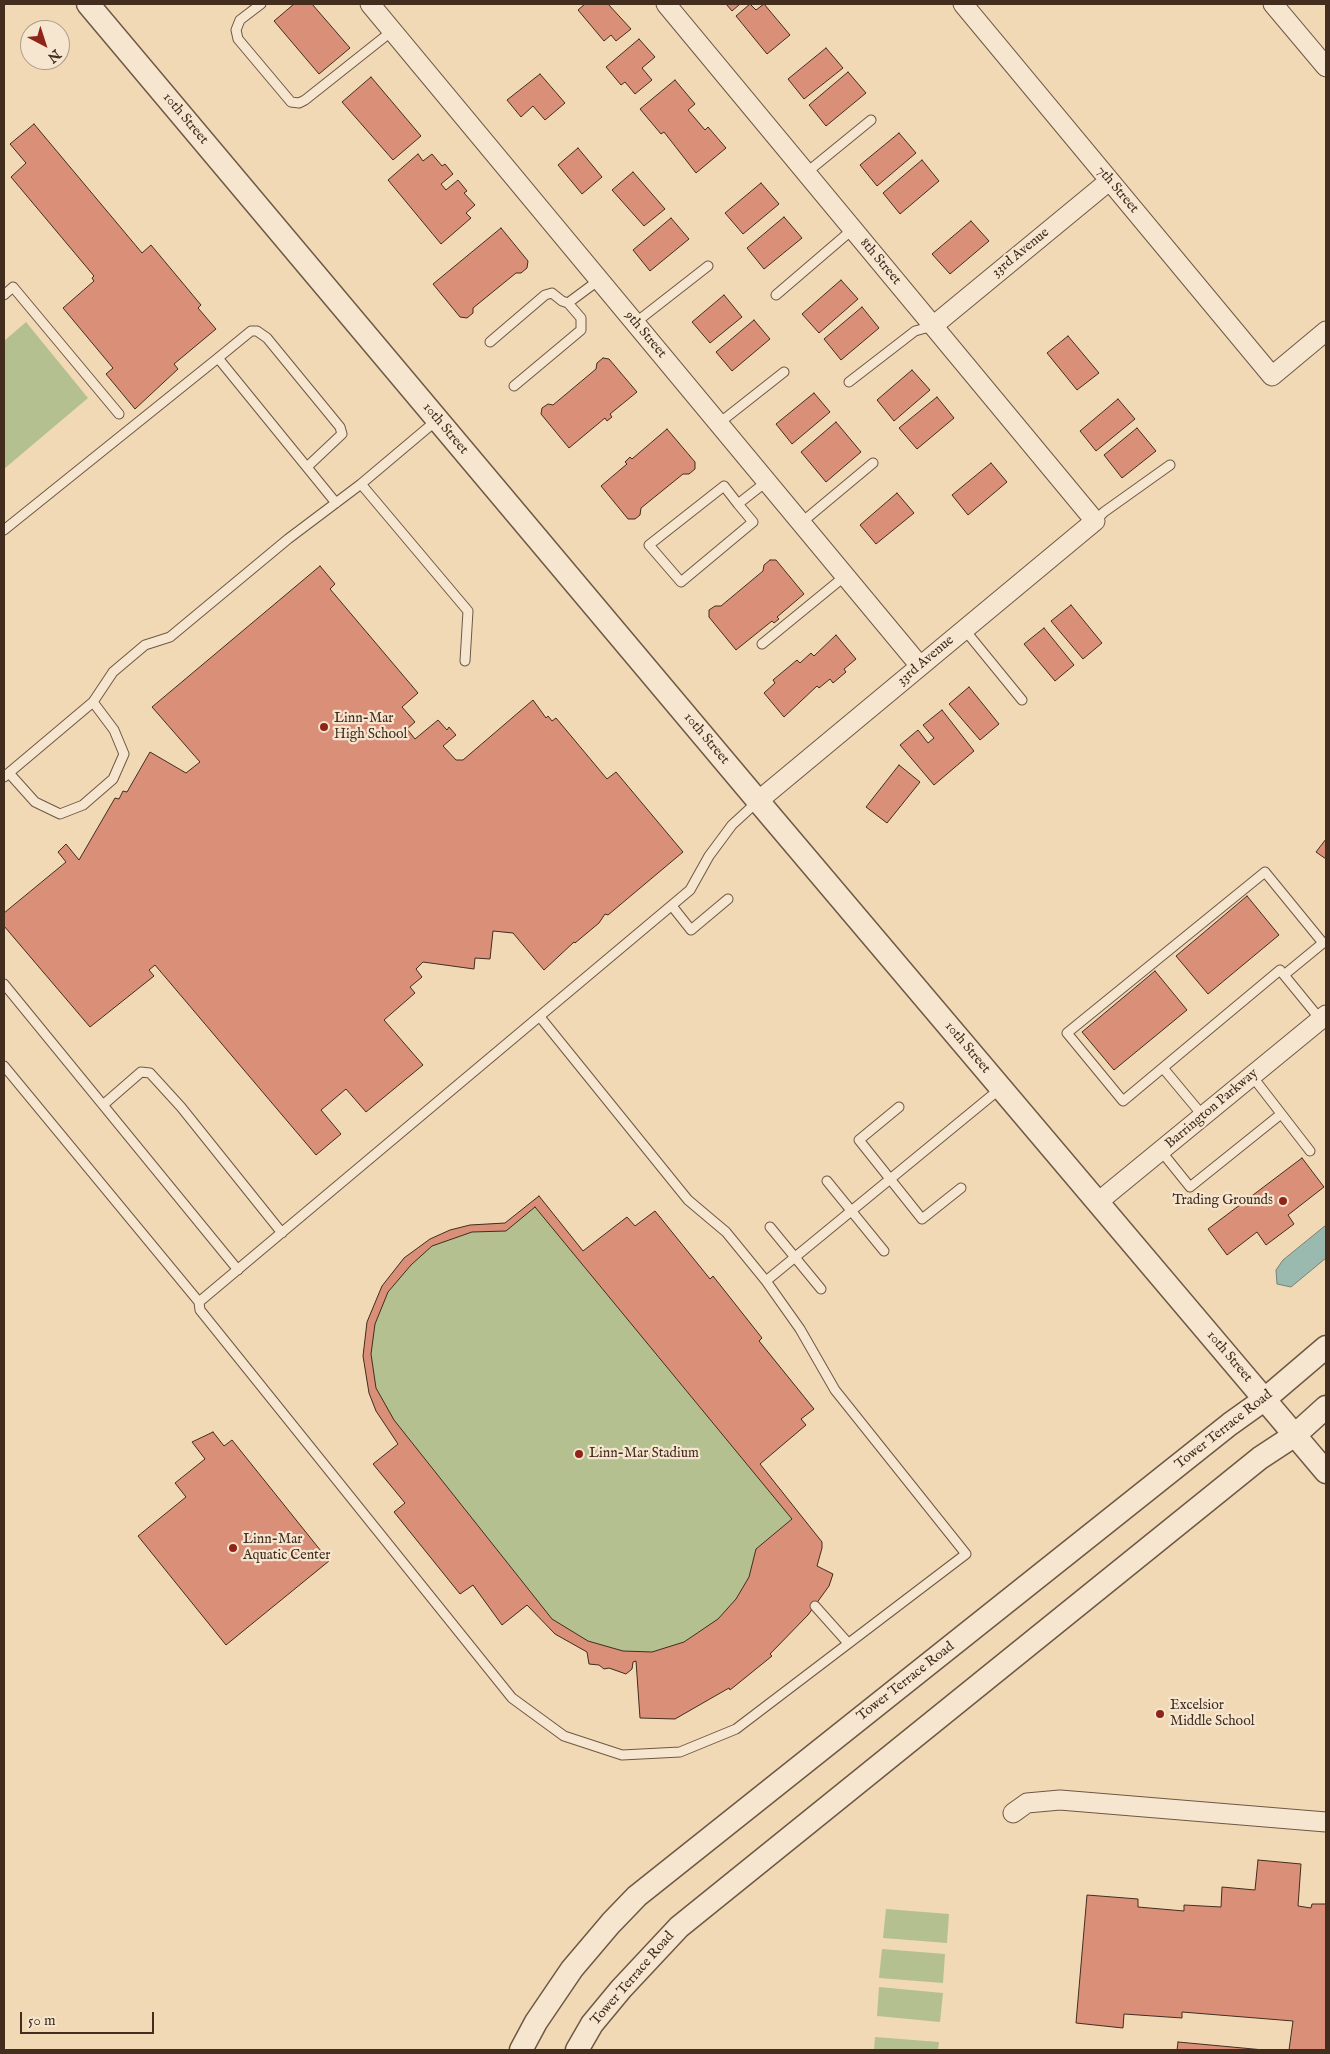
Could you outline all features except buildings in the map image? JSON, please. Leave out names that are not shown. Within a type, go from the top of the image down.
[{"type":"street","name":"10th Street","points":[[88,4],[758,801],[1326,1472]]},
{"type":"street","name":"9th Street","points":[[370,4],[920,666]]},
{"type":"street","name":"8th Street","points":[[666,4],[1095,521]]},
{"type":"street","name":"7th Street","points":[[963,4],[1272,376],[1326,331]]},
{"type":"street","points":[[1273,4],[1326,67]]},
{"type":"street","name":"33rd Avenue","points":[[933,326],[1109,181]]},
{"type":"street","name":"33rd Avenue","points":[[758,801],[1095,521]]},
{"type":"street","name":"Barrington Parkway","points":[[1098,1202],[1323,1017]]},
{"type":"street","name":"Tower Terrace Road","points":[[522,2050],[536,2022],[572,1969],[637,1896],[1230,1424],[1265,1399],[1326,1347]]},
{"type":"street","name":"Tower Terrace Road","points":[[577,2050],[592,2024],[621,1989],[650,1955],[679,1927],[1260,1458],[1295,1435],[1326,1407]]},
{"type":"street","points":[[1013,1813],[1027,1803],[1060,1800],[1326,1822]]},
{"type":"lane","points":[[261,4],[240,20],[236,30],[238,39],[291,102],[299,103],[306,100],[392,31]]},
{"type":"lane","points":[[806,173],[871,120]]},
{"type":"lane","points":[[776,295],[853,229]]},
{"type":"lane","points":[[635,324],[708,266]]},
{"type":"lane","points":[[568,303],[599,280]]},
{"type":"lane","points":[[4,295],[13,287],[119,414]]},
{"type":"lane","points":[[490,342],[545,296],[552,293],[568,303],[581,318],[581,330],[514,386]]},
{"type":"lane","points":[[849,382],[915,331],[933,326]]},
{"type":"lane","points":[[4,530],[105,446],[251,331],[257,331],[268,338],[340,427],[342,434],[306,467]]},
{"type":"lane","points":[[218,358],[336,503]]},
{"type":"lane","points":[[718,424],[784,372]]},
{"type":"lane","points":[[93,702],[114,730],[124,754],[113,779],[83,805],[60,814],[35,802],[6,775],[93,702],[113,672],[145,645],[170,637],[288,539],[361,484],[438,420]]},
{"type":"lane","points":[[800,523],[873,463]]},
{"type":"lane","points":[[1095,521],[1104,512],[1170,465]]},
{"type":"lane","points":[[738,504],[766,482]]},
{"type":"lane","points":[[361,484],[468,611],[464,661]]},
{"type":"lane","points":[[724,486],[738,504],[753,522],[681,582],[649,545],[724,486]]},
{"type":"lane","points":[[762,644],[845,576]]},
{"type":"lane","points":[[964,629],[1022,700]]},
{"type":"lane","points":[[199,1302],[690,890],[709,856],[732,825],[758,801]]},
{"type":"lane","points":[[1284,976],[1322,943],[1265,872],[1067,1033],[1123,1101],[1280,970],[1284,976],[1323,1017]]},
{"type":"lane","points":[[672,906],[691,930],[728,899]]},
{"type":"lane","points":[[4,984],[238,1270]]},
{"type":"lane","points":[[4,1066],[199,1302],[200,1310],[512,1698],[564,1736],[622,1754],[680,1752],[736,1729],[966,1554],[835,1390],[800,1328],[766,1281],[726,1232],[688,1200],[540,1017]]},
{"type":"lane","points":[[1163,1068],[1203,1116]]},
{"type":"lane","points":[[103,1105],[141,1072],[150,1073],[181,1107],[282,1233]]},
{"type":"lane","points":[[1252,1076],[1310,1152]]},
{"type":"lane","points":[[766,1281],[1001,1088]]},
{"type":"lane","points":[[899,1107],[859,1140],[922,1219],[961,1188]]},
{"type":"lane","points":[[1161,1151],[1190,1187],[1281,1114]]},
{"type":"lane","points":[[827,1181],[884,1251]]},
{"type":"lane","points":[[770,1227],[821,1289]]},
{"type":"lane","points":[[815,1606],[848,1644]]},
{"type":"green space","points":[[26,322],[88,398],[4,469],[4,341]]},
{"type":"green space","name":"Linn-Mar Stadium","points":[[539,1196],[583,1251],[627,1217],[635,1226],[655,1211],[710,1279],[713,1276],[762,1338],[760,1341],[814,1409],[801,1418],[806,1425],[760,1464],[822,1542],[817,1566],[833,1574],[829,1586],[808,1615],[770,1654],[772,1656],[730,1690],[728,1688],[675,1719],[640,1718],[636,1662],[633,1662],[632,1669],[626,1674],[599,1665],[589,1664],[587,1652],[555,1634],[528,1605],[502,1625],[473,1586],[460,1594],[394,1512],[405,1503],[373,1464],[398,1444],[376,1411],[369,1393],[363,1356],[367,1322],[382,1286],[404,1258],[430,1239],[470,1225],[505,1223]]},
{"type":"green space","points":[[886,1909],[949,1914],[947,1943],[883,1938]]},
{"type":"green space","points":[[882,1949],[945,1954],[943,1983],[879,1978]]},
{"type":"green space","points":[[879,1987],[943,1993],[940,2022],[877,2016]]},
{"type":"green space","points":[[875,2037],[939,2042],[938,2050],[874,2050]]},
{"type":"water","points":[[1326,1225],[1326,1258],[1291,1287],[1277,1284],[1276,1270],[1283,1260]]},
{"type":"place","name":"Linn-Mar High School","points":[[324,727]]},
{"type":"place","name":"Trading Grounds","points":[[1283,1201]]},
{"type":"place","name":"Linn-Mar Stadium","points":[[579,1454]]},
{"type":"place","name":"Linn-Mar Aquatic Center","points":[[233,1548]]},
{"type":"place","name":"Excelsior Middle School","points":[[1160,1714]]}]
